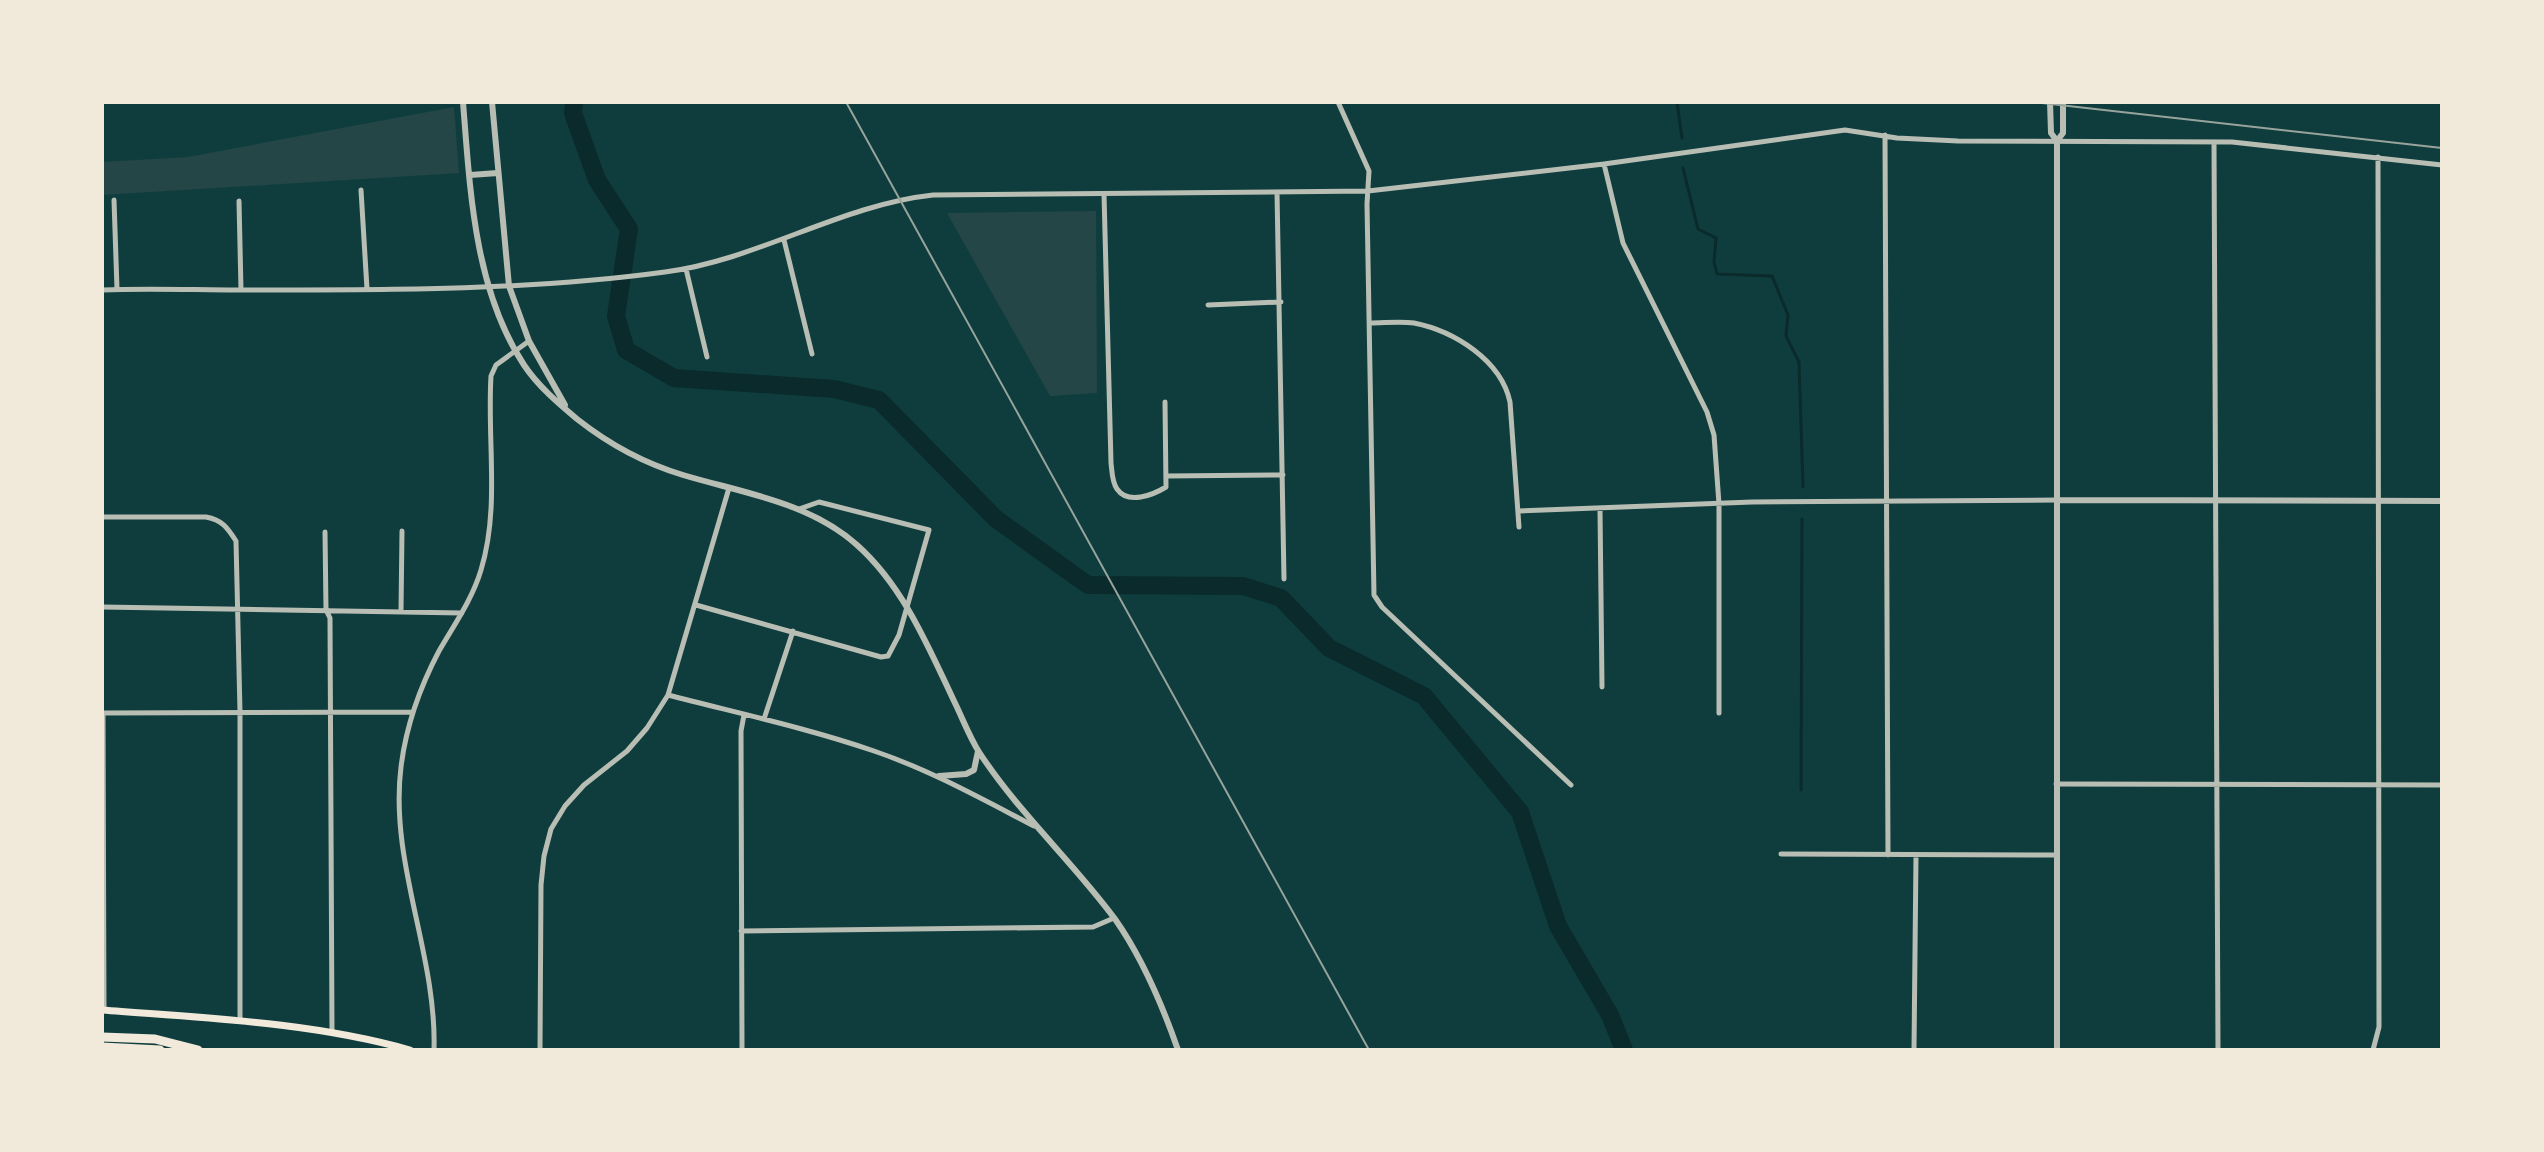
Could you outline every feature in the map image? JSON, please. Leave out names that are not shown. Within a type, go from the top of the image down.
[{"type":"highway","points":[[102,1037],[155,1039],[198,1050]]},
{"type":"highway","points":[[102,1047],[160,1050]]},
{"type":"main road","points":[[103,1010],[240,1021],[332,1034],[410,1050]]},
{"type":"street","points":[[463,102],[481,253],[490,287],[515,350],[539,385],[624,453],[656,467],[799,509],[832,525],[859,547],[886,577],[907,608],[978,751],[1035,826],[1114,918],[1165,1011],[1178,1050]]},
{"type":"street","points":[[492,102],[509,286],[529,341],[569,412]]},
{"type":"street","points":[[1338,102],[1369,171],[1374,595],[1382,607],[1571,785]]},
{"type":"street","points":[[2050,102],[2051,133],[2057,141],[2057,1050]]},
{"type":"street","points":[[2057,141],[2063,133],[2063,102]]},
{"type":"street","points":[[102,290],[490,287],[644,274],[686,269],[908,198],[933,195],[1368,191],[1604,164],[1828,131],[1918,140],[2260,144],[2442,165]]},
{"type":"street","points":[[1885,135],[1888,855]]},
{"type":"street","points":[[2214,142],[2218,1050]]},
{"type":"street","points":[[2373,1050],[2379,1027],[2378,157]]},
{"type":"street","points":[[1604,164],[1623,243],[1707,412],[1714,435],[1719,504],[1719,713]]},
{"type":"street","points":[[470,175],[498,173]]},
{"type":"street","points":[[361,190],[367,289]]},
{"type":"street","points":[[1277,192],[1284,579]]},
{"type":"street","points":[[1104,194],[1114,482],[1117,491],[1124,496],[1136,498],[1155,494],[1166,487],[1165,402]]},
{"type":"street","points":[[114,200],[117,289]]},
{"type":"street","points":[[239,201],[241,290]]},
{"type":"street","points":[[784,240],[812,354]]},
{"type":"street","points":[[686,269],[707,357]]},
{"type":"street","points":[[1208,305],[1281,302]]},
{"type":"street","points":[[1370,323],[1411,322],[1431,328],[1473,349],[1493,365],[1506,385],[1510,402],[1519,527]]},
{"type":"street","points":[[434,1050],[432,1008],[402,842],[401,766],[413,712],[432,665],[462,613],[481,570],[490,527],[491,376],[496,365],[529,341]]},
{"type":"street","points":[[1167,476],[1283,475]]},
{"type":"street","points":[[540,1050],[541,885],[551,829],[565,806],[584,785],[637,740],[668,695],[729,488]]},
{"type":"street","points":[[1518,511],[1886,501],[2442,501]]},
{"type":"street","points":[[696,605],[881,657],[888,656],[895,647],[929,530],[819,502],[799,509]]},
{"type":"street","points":[[1600,509],[1602,687]]},
{"type":"street","points":[[102,517],[217,519],[236,541],[240,712],[240,1021]]},
{"type":"street","points":[[401,611],[402,531]]},
{"type":"street","points":[[325,532],[326,610],[330,618],[332,1034]]},
{"type":"street","points":[[102,607],[462,613]]},
{"type":"street","points":[[764,719],[793,631]]},
{"type":"street","points":[[668,695],[874,750],[939,776],[1035,826]]},
{"type":"street","points":[[103,1010],[102,713],[413,712]]},
{"type":"street","points":[[742,1050],[741,731],[744,715]]},
{"type":"street","points":[[939,776],[966,774],[974,770],[978,751]]},
{"type":"street","points":[[2056,784],[2442,785]]},
{"type":"street","points":[[1781,854],[2056,855]]},
{"type":"street","points":[[1914,1050],[1916,855]]},
{"type":"street","points":[[741,931],[1093,927],[1114,918]]},
{"type":"shaded area","points":[[454,107],[459,173],[102,195],[102,162],[188,157]]},
{"type":"shaded area","points":[[1096,211],[1097,393],[1050,396],[947,213]]},
{"type":"waterway","points":[[574,102],[573,113],[597,180],[629,229],[616,316],[626,350],[674,378],[834,389],[879,400],[996,519],[1088,585],[1243,586],[1281,598],[1329,648],[1424,696],[1520,812],[1558,926],[1610,1015],[1624,1050]]},
{"type":"waterway","points":[[1677,102],[1682,138]]},
{"type":"waterway","points":[[1683,168],[1698,229],[1716,238],[1714,262],[1717,274],[1772,276],[1788,315],[1786,336],[1799,362],[1803,487]]},
{"type":"waterway","points":[[1801,790],[1802,519]]},
{"type":"tram line","points":[[846,102],[1369,1050]]},
{"type":"tram line","points":[[2033,102],[2442,148]]}]
